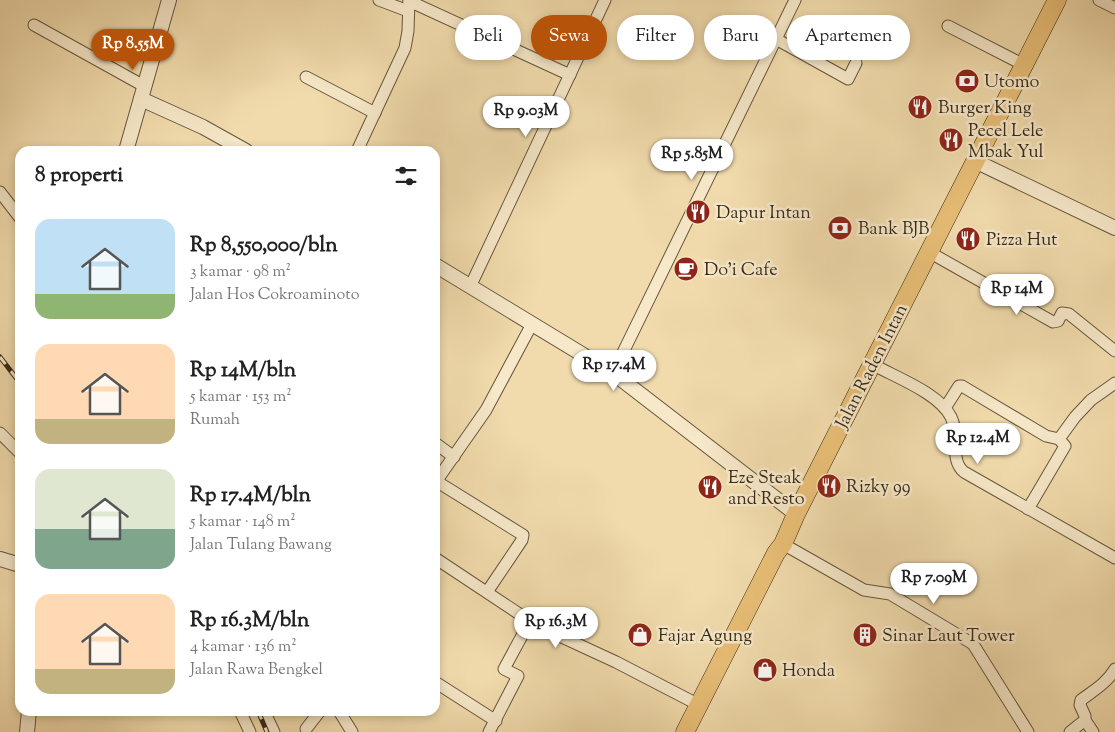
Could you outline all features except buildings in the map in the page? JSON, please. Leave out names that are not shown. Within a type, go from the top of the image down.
[{"type":"main road","name":"Jalan Raden Intan","points":[[685,732],[776,552],[783,544],[796,514],[1057,0]]},
{"type":"street","points":[[127,146],[169,0]]},
{"type":"street","points":[[379,0],[409,4],[570,75]]},
{"type":"street","points":[[470,287],[605,0]]},
{"type":"street","points":[[777,37],[795,0]]},
{"type":"street","points":[[1099,0],[1115,8]]},
{"type":"street","points":[[359,146],[405,48],[409,4]]},
{"type":"street","points":[[34,25],[142,92],[237,146]]},
{"type":"street","points":[[948,26],[1024,65]]},
{"type":"street","points":[[777,40],[848,79],[856,63]]},
{"type":"street","points":[[613,373],[766,60]]},
{"type":"street","points":[[306,77],[375,113]]},
{"type":"street","points":[[975,161],[1115,228]]},
{"type":"street","points":[[0,192],[15,212]]},
{"type":"street","points":[[929,252],[1054,322],[1058,321],[1062,313],[1069,314],[1115,351]]},
{"type":"street","points":[[440,268],[613,373],[796,514]]},
{"type":"street","points":[[440,476],[486,410],[532,324]]},
{"type":"street","points":[[872,364],[931,396],[946,408],[955,427],[956,462],[959,468],[1115,558]]},
{"type":"street","points":[[1059,439],[1075,417],[1091,400],[1115,383]]},
{"type":"street","points":[[946,408],[959,386],[962,386],[1046,436],[1059,439],[1065,446],[1028,509]]},
{"type":"street","points":[[0,433],[15,448]]},
{"type":"street","points":[[440,447],[454,457]]},
{"type":"street","points":[[440,484],[523,535],[522,540],[487,592]]},
{"type":"street","points":[[783,544],[864,590],[890,594],[973,644],[1028,732]]},
{"type":"street","points":[[0,559],[15,564]]},
{"type":"street","points":[[440,561],[530,621],[616,662],[699,705]]},
{"type":"street","points":[[489,732],[518,676],[504,669],[530,621]]},
{"type":"street","points":[[1093,732],[1085,720],[1080,705],[1081,700],[1099,687],[1111,676],[1115,669]]},
{"type":"street","points":[[440,685],[496,720]]},
{"type":"street","points":[[27,732],[29,716]]},
{"type":"street","points":[[242,716],[250,732]]},
{"type":"street","points":[[266,716],[274,732]]},
{"type":"street","points":[[306,728],[316,716]]},
{"type":"street","points":[[342,716],[352,732]]},
{"type":"street","points":[[1070,732],[1085,720]]},
{"type":"railway","points":[[0,357],[15,376]]},
{"type":"railway","points":[[260,716],[267,732]]},
{"type":"place","name":"Utomo","points":[[967,81]]},
{"type":"place","name":"Burger King","points":[[920,107]]},
{"type":"place","name":"Pecel Lele Mbak Yul","points":[[951,140]]},
{"type":"place","name":"Dapur Intan","points":[[698,212]]},
{"type":"place","name":"Bank BJB","points":[[840,228]]},
{"type":"place","name":"Pizza Hut","points":[[968,239]]},
{"type":"place","name":"Do'i Cafe","points":[[686,269]]},
{"type":"place","name":"Rizky 99","points":[[829,486]]},
{"type":"place","name":"Eze Steak and Resto","points":[[710,487]]},
{"type":"place","name":"Fajar Agung","points":[[640,635]]},
{"type":"place","name":"Sinar Laut Tower","points":[[865,635]]},
{"type":"place","name":"Honda","points":[[765,670]]}]
